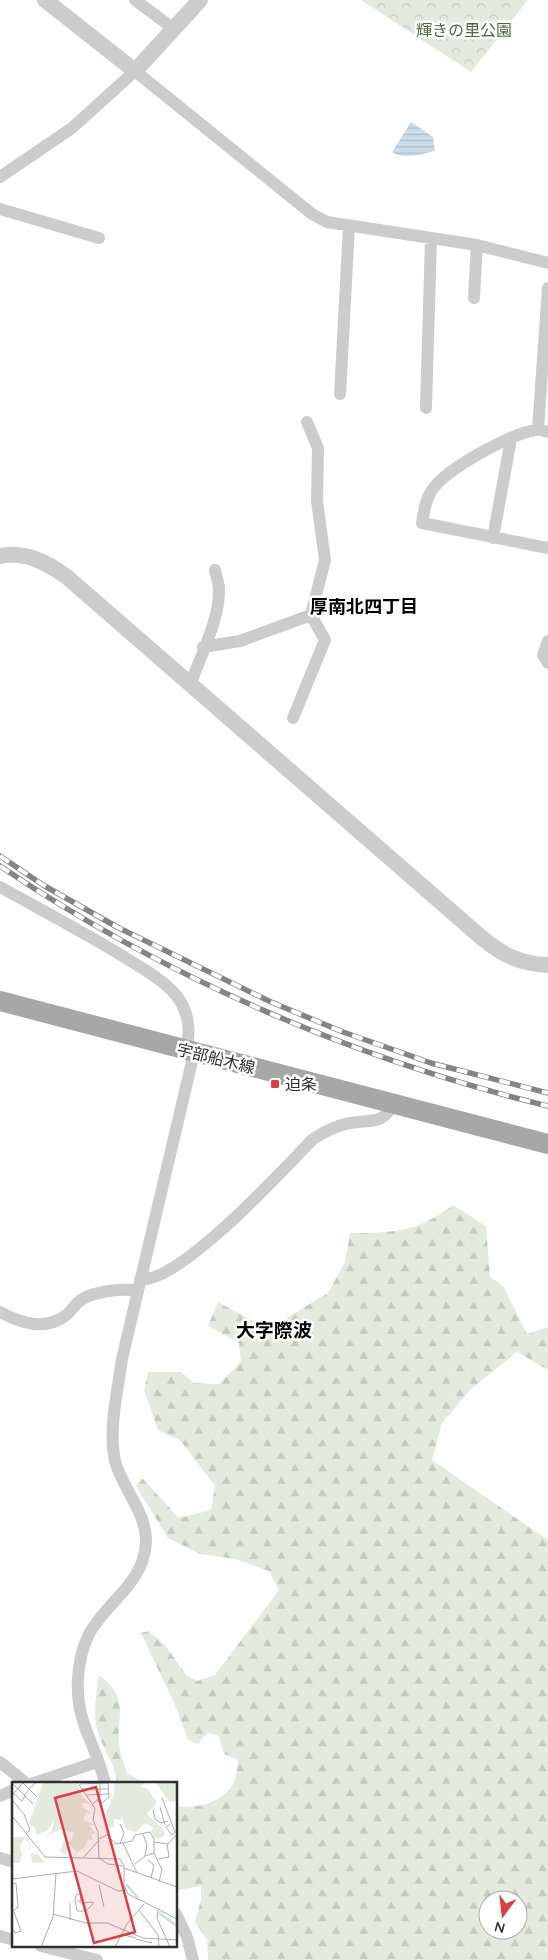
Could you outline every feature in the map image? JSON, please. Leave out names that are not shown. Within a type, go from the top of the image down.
[{"type":"main road","name":"宇部船木線","points":[[0,1001],[548,1144]]},
{"type":"street","points":[[45,0],[312,214],[328,222],[349,227],[477,245],[548,263]]},
{"type":"street","points":[[135,0],[174,29]]},
{"type":"street","points":[[0,177],[72,128],[135,72],[200,0]]},
{"type":"street","points":[[0,209],[99,238]]},
{"type":"street","points":[[340,394],[349,227]]},
{"type":"street","points":[[426,408],[431,238]]},
{"type":"street","points":[[474,298],[477,245]]},
{"type":"street","points":[[548,288],[543,431],[511,439],[491,447],[446,473],[432,490],[426,501],[422,523],[548,548]]},
{"type":"street","points":[[293,718],[325,640],[311,615],[325,560],[317,501],[318,448],[307,422]]},
{"type":"street","points":[[493,538],[511,439]]},
{"type":"street","points":[[0,556],[8,554],[27,556],[50,564],[501,954],[518,962],[548,965]]},
{"type":"street","points":[[190,685],[203,647],[209,636],[218,603],[219,588],[215,570]]},
{"type":"street","points":[[203,647],[240,641],[311,615]]},
{"type":"street","points":[[548,641],[543,655],[548,663]]},
{"type":"street","points":[[0,887],[110,948],[162,982],[176,995],[186,1014],[190,1034],[190,1052],[122,1359],[113,1448],[116,1463],[142,1522],[145,1546],[137,1576],[90,1633],[81,1655],[78,1679],[80,1714],[104,1782]]},
{"type":"street","points":[[0,1312],[16,1320],[35,1324],[52,1324],[66,1315],[82,1299],[90,1295],[130,1289],[158,1276],[210,1241],[313,1139],[328,1130],[350,1123],[374,1121],[388,1114],[394,1103]]},
{"type":"street","points":[[0,1762],[26,1782]]},
{"type":"street","points":[[35,1782],[97,1762]]},
{"type":"street","points":[[0,1796],[12,1791]]},
{"type":"street","points":[[178,1918],[187,1938],[193,1960]]},
{"type":"street","points":[[49,1948],[90,1959]]},
{"type":"green space","name":"輝きの里公園","points":[[361,0],[528,0],[471,72]]},
{"type":"green space","points":[[453,1205],[486,1226],[490,1277],[503,1286],[527,1334],[548,1327],[548,1370],[517,1352],[471,1389],[442,1423],[432,1460],[548,1540],[548,1960],[208,1960],[207,1940],[195,1922],[201,1900],[201,1886],[178,1889],[178,1806],[200,1805],[222,1796],[234,1782],[238,1760],[224,1754],[218,1735],[207,1733],[198,1744],[188,1740],[175,1705],[141,1633],[148,1631],[165,1645],[186,1675],[197,1681],[215,1675],[279,1590],[269,1571],[235,1559],[200,1554],[168,1538],[136,1486],[142,1478],[179,1518],[211,1510],[215,1486],[181,1441],[158,1430],[144,1390],[148,1372],[181,1372],[194,1383],[219,1384],[241,1362],[239,1343],[208,1326],[218,1302],[255,1322],[278,1323],[328,1293],[345,1262],[350,1233],[392,1231],[416,1226],[428,1221]]},
{"type":"green space","points":[[99,1675],[116,1693],[119,1701],[120,1750],[127,1773],[143,1782],[117,1782],[112,1763],[97,1729],[95,1702]]},
{"type":"water","points":[[411,122],[433,137],[435,151],[407,156],[392,152]]},
{"type":"railway","points":[[0,856],[43,885],[117,927],[271,1002],[343,1032],[431,1063],[548,1093]]},
{"type":"railway","points":[[0,866],[63,907],[128,944],[195,979],[264,1010],[333,1039],[404,1064],[476,1087],[548,1106]]},
{"type":"place","name":"迫条","points":[[275,1084]]},
{"type":"district","name":"厚南北四丁目","points":[[364,607]]},
{"type":"district","name":"大字際波","points":[[274,1330]]}]
